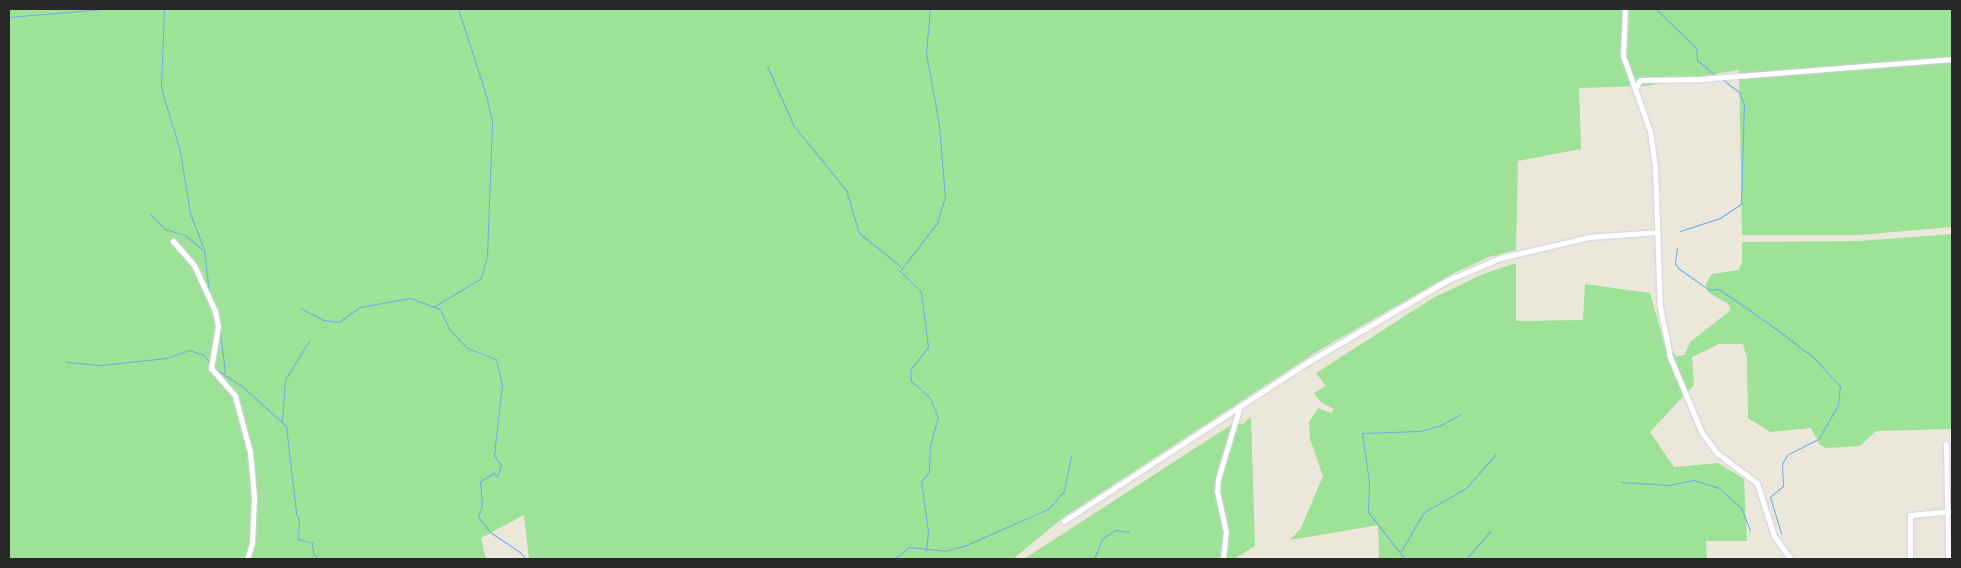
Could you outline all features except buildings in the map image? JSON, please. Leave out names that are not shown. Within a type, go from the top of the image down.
[{"type":"street","points":[[1625,9],[1623,56],[1650,131],[1655,166],[1660,307],[1670,357],[1685,397],[1702,433],[1717,454],[1757,483],[1774,536],[1791,559]]},
{"type":"street","points":[[1636,89],[1640,80],[1699,78],[1952,59]]},
{"type":"street","points":[[1064,521],[1239,409],[1311,360],[1424,292],[1500,258],[1589,237],[1658,232]]},
{"type":"street","points":[[173,241],[194,265],[215,311],[218,326],[211,368],[235,396],[250,452],[254,497],[252,543],[247,559]]},
{"type":"street","points":[[1223,559],[1226,532],[1217,491],[1218,479],[1239,409]]},
{"type":"street","points":[[1946,444],[1949,478],[1948,559]]},
{"type":"street","points":[[1910,559],[1910,515],[1949,510]]},
{"type":"green space","points":[[9,9],[1952,9],[1952,227],[1859,235],[1742,235],[1739,70],[1646,86],[1579,88],[1581,149],[1518,161],[1516,250],[1489,257],[1454,273],[1321,349],[1064,517],[1013,559],[529,559],[524,515],[481,538],[486,559],[9,559]]},
{"type":"green space","points":[[1952,234],[1952,429],[1876,431],[1860,446],[1826,448],[1820,445],[1811,428],[1770,432],[1748,418],[1747,358],[1743,344],[1719,344],[1692,357],[1694,385],[1650,432],[1674,467],[1718,463],[1744,479],[1747,541],[1706,541],[1707,559],[1379,559],[1378,525],[1290,540],[1301,528],[1323,476],[1310,439],[1309,422],[1318,408],[1331,413],[1334,409],[1322,403],[1315,395],[1315,392],[1326,386],[1316,373],[1433,298],[1483,274],[1516,263],[1516,321],[1583,320],[1585,284],[1650,293],[1663,339],[1676,356],[1685,355],[1690,342],[1731,310],[1728,304],[1708,292],[1706,284],[1712,274],[1739,270],[1742,262],[1742,242],[1860,241]]},
{"type":"green space","points":[[1251,417],[1255,546],[1234,559],[1024,559],[1234,423],[1243,424]]},
{"type":"waterway","points":[[9,17],[103,9]]},
{"type":"waterway","points":[[164,9],[161,88],[180,151],[190,213],[204,250],[209,292]]},
{"type":"waterway","points":[[433,307],[481,278],[487,255],[492,122],[487,98],[458,9]]},
{"type":"waterway","points":[[926,551],[928,532],[921,481],[929,472],[930,446],[938,417],[929,397],[911,381],[910,370],[928,347],[921,292],[900,271],[937,223],[945,197],[939,125],[926,53],[930,9]]},
{"type":"waterway","points":[[1656,9],[1696,48],[1697,60],[1716,76]]},
{"type":"waterway","points":[[767,66],[794,126],[846,190],[859,233],[900,266]]},
{"type":"waterway","points":[[1680,231],[1720,218],[1741,204],[1744,104],[1739,92],[1722,79]]},
{"type":"waterway","points":[[149,213],[165,229],[185,235],[203,250]]},
{"type":"waterway","points":[[1677,248],[1675,263],[1678,268],[1709,290],[1719,289],[1772,326],[1813,357],[1840,386],[1838,405],[1818,439],[1787,455],[1782,464],[1783,486],[1770,497],[1781,533]]},
{"type":"waterway","points":[[300,308],[324,320],[339,322],[360,307],[410,298],[440,309],[450,330],[467,348],[496,359],[502,384],[494,455],[501,465],[497,476],[493,473],[480,482],[482,505],[478,517],[490,532],[520,552],[526,559]]},
{"type":"waterway","points":[[220,329],[225,374]]},
{"type":"waterway","points":[[282,422],[285,380],[309,341]]},
{"type":"waterway","points":[[66,362],[100,365],[167,358],[189,350],[204,355],[210,363]]},
{"type":"waterway","points":[[214,368],[243,387],[286,426],[296,513],[299,520],[298,539],[312,543],[313,553],[318,559]]},
{"type":"waterway","points":[[1405,559],[1368,512],[1369,482],[1362,433],[1420,431],[1439,426],[1461,414]]},
{"type":"waterway","points":[[1401,551],[1424,512],[1466,488],[1495,455]]},
{"type":"waterway","points":[[894,559],[909,547],[945,551],[964,546],[1048,509],[1064,491],[1071,456]]},
{"type":"waterway","points":[[1621,482],[1670,485],[1694,480],[1719,488],[1741,508],[1750,530]]},
{"type":"waterway","points":[[1094,559],[1102,539],[1115,530],[1129,532]]},
{"type":"waterway","points":[[1466,559],[1490,531]]}]
